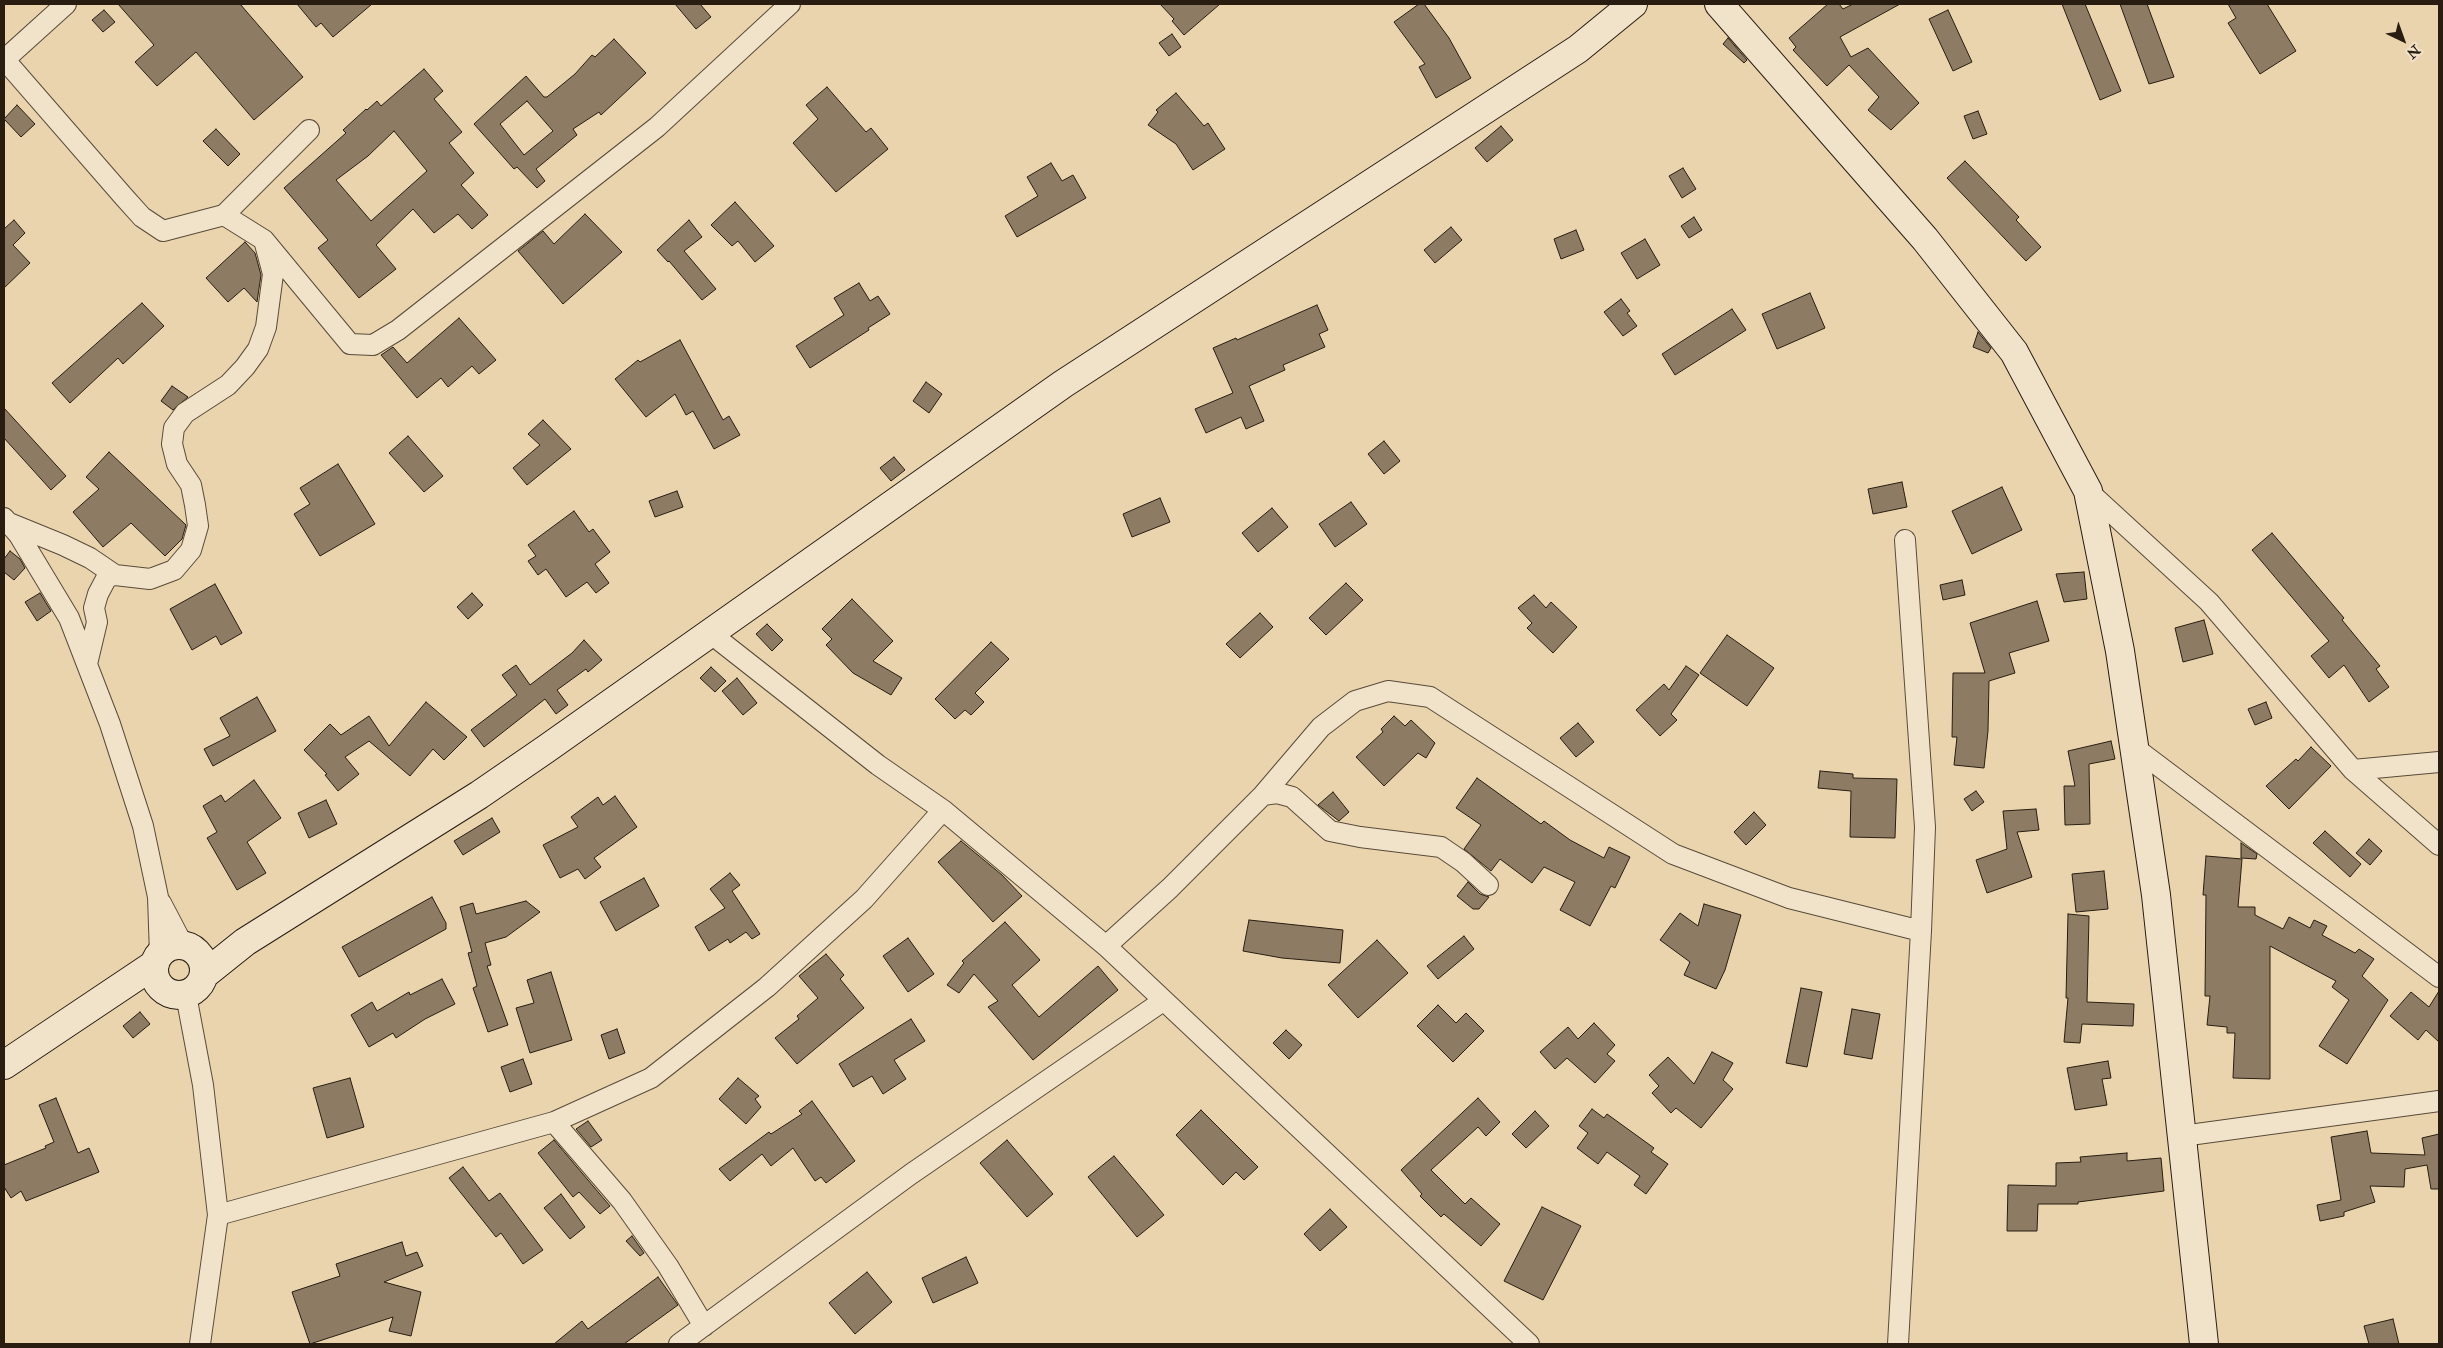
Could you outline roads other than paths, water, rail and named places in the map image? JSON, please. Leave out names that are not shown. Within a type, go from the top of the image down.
[{"type":"street","points":[[66,4],[4,60],[142,217],[163,231],[224,215],[310,130]]},
{"type":"street","points":[[224,215],[264,240],[350,344],[373,345],[398,330],[657,127],[790,4]]},
{"type":"street","points":[[4,1065],[104,998],[245,942],[479,795],[1062,384],[1578,49],[1633,4]]},
{"type":"street","points":[[1719,4],[1925,239],[2014,352],[2088,491],[2120,651],[2156,896],[2204,1344]]},
{"type":"street","points":[[87,664],[95,640],[97,622],[94,608],[98,594],[108,577],[115,575],[150,579],[174,570],[192,550],[198,526],[195,505],[191,485],[177,464],[172,444],[174,428],[185,413],[228,385],[245,367],[258,349],[266,328],[273,274],[264,240]]},
{"type":"street","points":[[2088,491],[2209,602],[2353,770],[2439,845]]},
{"type":"street","points":[[6,520],[90,558],[115,575]]},
{"type":"street","points":[[6,520],[19,535],[59,601],[87,664],[128,775],[143,826],[158,897],[178,967],[203,1085],[218,1215],[200,1344]]},
{"type":"street","points":[[1898,1344],[1925,827],[1905,540]]},
{"type":"street","points":[[710,633],[878,765],[943,810],[1106,946],[1529,1344]]},
{"type":"street","points":[[1106,946],[1170,888],[1264,795],[1321,727],[1355,700],[1388,691],[1430,698],[1674,854],[1789,898],[1921,931]]},
{"type":"street","points":[[2135,748],[2439,977]]},
{"type":"street","points":[[2353,770],[2439,762]]},
{"type":"street","points":[[1264,795],[1277,793],[1292,797],[1330,831],[1360,837],[1441,847],[1463,862],[1488,885]]},
{"type":"street","points":[[218,1215],[554,1122],[651,1078],[767,987],[864,899],[943,810]]},
{"type":"street","points":[[679,1344],[911,1174],[1163,1001]]},
{"type":"street","points":[[2182,1136],[2439,1101]]},
{"type":"street","points":[[554,1122],[622,1202],[668,1266],[704,1326]]}]
